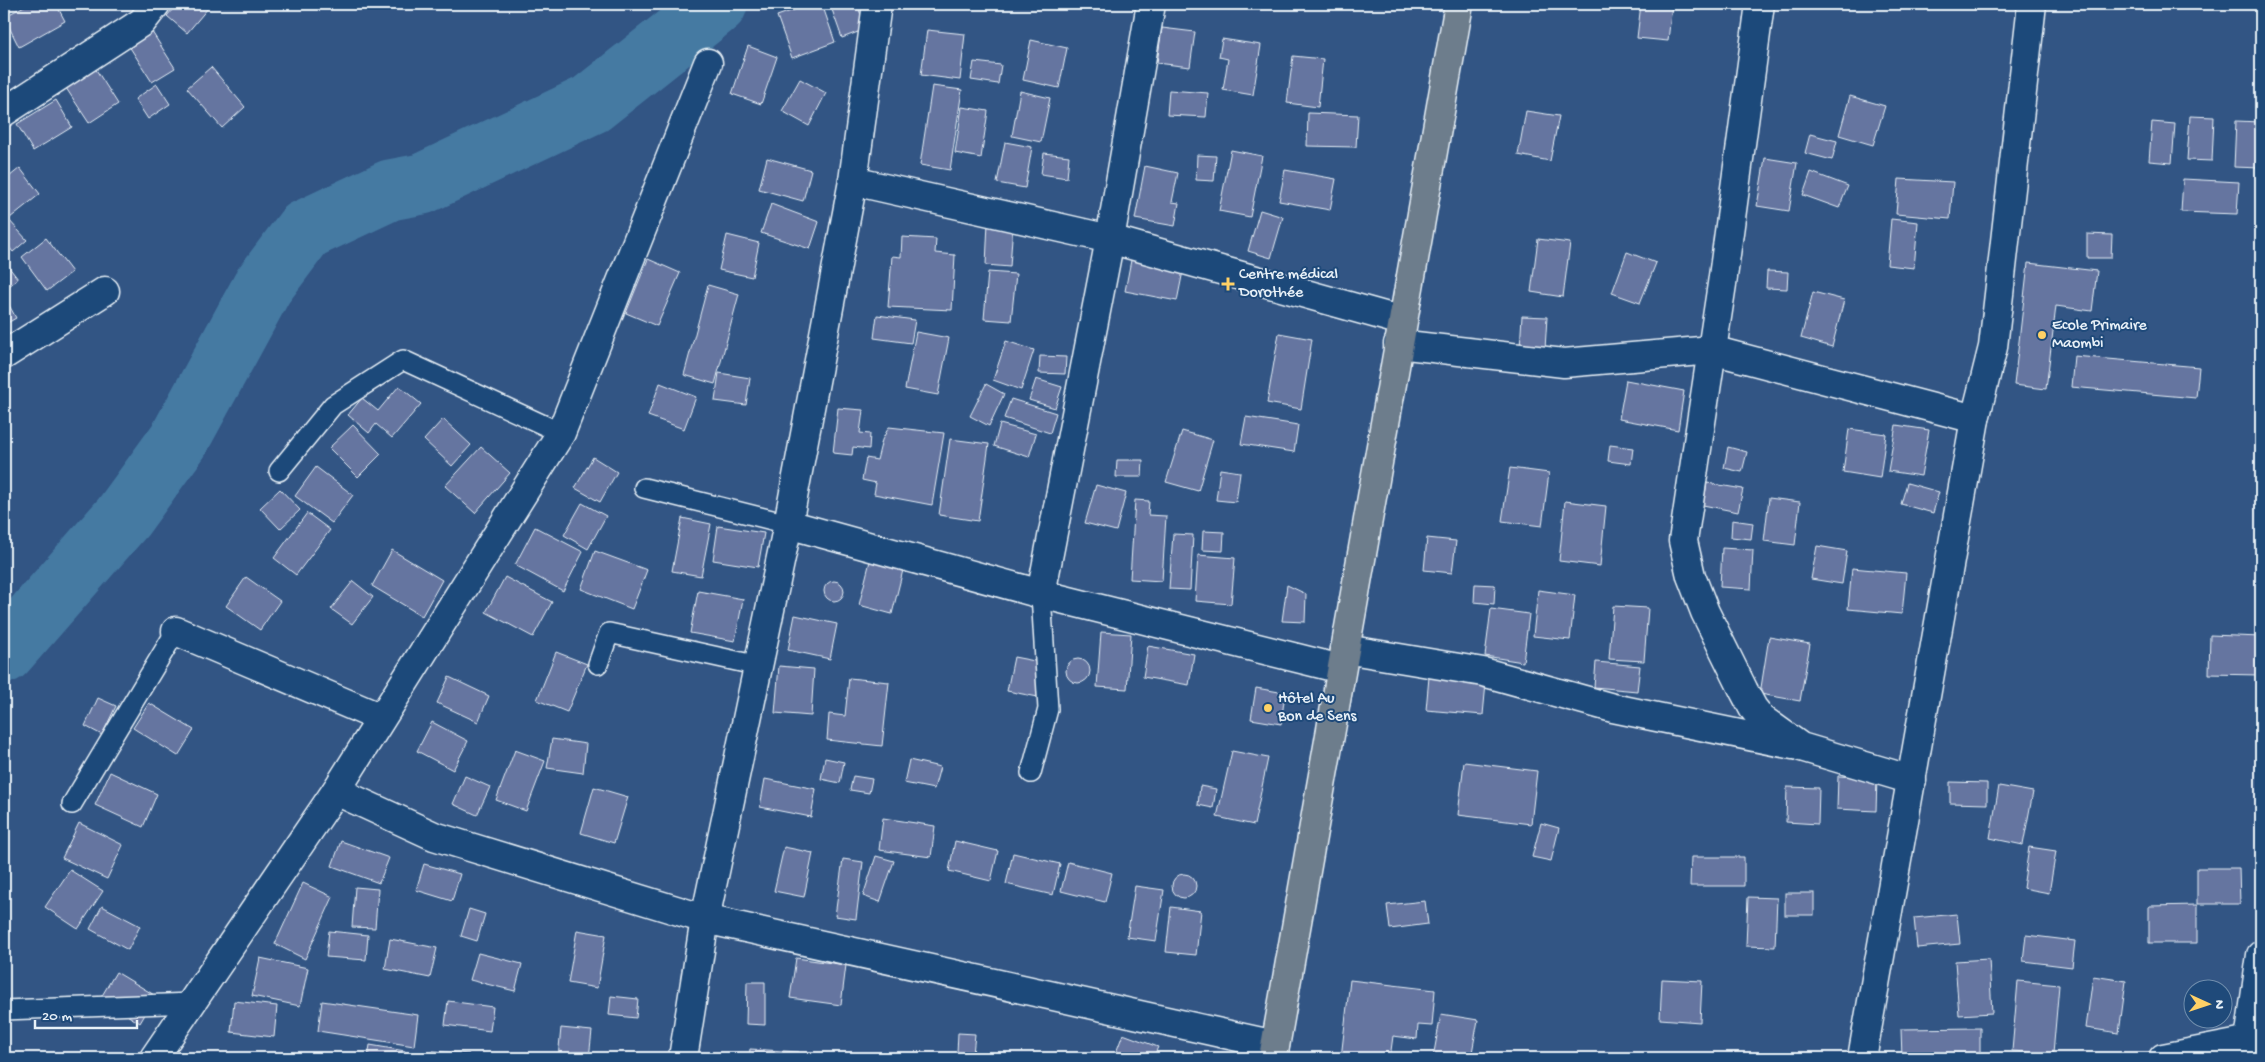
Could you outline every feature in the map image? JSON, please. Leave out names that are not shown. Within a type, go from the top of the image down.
[{"type":"main road","points":[[1274,1052],[1459,4]]},
{"type":"street","points":[[5,109],[142,22],[156,4]]},
{"type":"street","points":[[683,1058],[705,919],[788,524],[853,181],[878,4]]},
{"type":"street","points":[[1041,594],[1110,239],[1151,4]]},
{"type":"street","points":[[1760,4],[1712,350],[1683,541],[1691,576],[1705,612],[1753,708],[1762,719],[1801,747]]},
{"type":"street","points":[[1862,1058],[1975,419],[1993,347],[2032,4]]},
{"type":"street","points":[[154,1058],[336,791],[561,433],[708,63]]},
{"type":"street","points":[[853,181],[1110,239],[1400,333],[1564,363],[1712,350],[1975,419]]},
{"type":"street","points":[[4,355],[105,291]]},
{"type":"street","points":[[788,524],[1041,594],[1343,659],[1483,672],[1613,708],[1801,747],[1912,780]]},
{"type":"street","points":[[176,631],[381,718]]},
{"type":"street","points":[[336,791],[434,836],[705,919],[1274,1052]]},
{"type":"street","points":[[2163,1058],[2255,1040],[2261,955]]},
{"type":"lane","points":[[280,472],[333,406],[403,360],[561,433]]},
{"type":"lane","points":[[644,488],[788,524]]},
{"type":"lane","points":[[1031,773],[1048,709],[1041,594]]},
{"type":"lane","points":[[72,804],[176,631]]},
{"type":"lane","points":[[598,664],[609,633],[759,666]]},
{"type":"lane","points":[[4,1010],[192,1003]]},
{"type":"building","points":[[28,4],[56,4],[65,21],[19,47],[4,17]]},
{"type":"building","points":[[177,4],[203,4],[208,8],[187,33],[167,16]]},
{"type":"building","points":[[811,4],[822,4],[835,42],[792,58],[777,16]]},
{"type":"building","points":[[830,4],[857,4],[866,29],[842,38]]},
{"type":"building","points":[[1641,4],[1672,4],[1668,41],[1637,38]]},
{"type":"building","points":[[1162,28],[1195,32],[1190,67],[1157,63]]},
{"type":"building","points":[[927,30],[965,34],[960,80],[921,75]]},
{"type":"building","points":[[152,32],[175,68],[152,82],[129,46]]},
{"type":"building","points":[[1222,39],[1261,45],[1253,95],[1223,90],[1228,59],[1219,57]]},
{"type":"building","points":[[1031,40],[1067,48],[1059,88],[1023,80]]},
{"type":"building","points":[[748,46],[777,57],[761,104],[732,94]]},
{"type":"building","points":[[1293,56],[1323,59],[1318,107],[1287,103]]},
{"type":"building","points":[[974,62],[1001,65],[998,84],[971,80]]},
{"type":"building","points":[[211,67],[245,107],[222,128],[187,88]]},
{"type":"building","points":[[95,68],[118,104],[89,123],[66,88]]},
{"type":"building","points":[[800,79],[826,93],[809,126],[782,111]]},
{"type":"building","points":[[157,84],[170,104],[148,119],[135,99]]},
{"type":"building","points":[[932,86],[962,90],[950,170],[920,165]]},
{"type":"building","points":[[1169,90],[1208,93],[1206,117],[1167,115]]},
{"type":"building","points":[[1020,91],[1050,98],[1041,142],[1012,136]]},
{"type":"building","points":[[1850,96],[1885,106],[1873,145],[1839,135]]},
{"type":"building","points":[[56,100],[72,127],[33,151],[17,124]]},
{"type":"building","points":[[962,107],[988,111],[981,158],[955,153]]},
{"type":"building","points":[[1526,111],[1559,116],[1550,161],[1518,155]]},
{"type":"building","points":[[1308,113],[1358,115],[1356,147],[1307,146]]},
{"type":"building","points":[[2190,116],[2214,117],[2212,161],[2187,160]]},
{"type":"building","points":[[2236,121],[2261,122],[2261,168],[2234,167]]},
{"type":"building","points":[[2152,122],[2175,124],[2172,163],[2149,161]]},
{"type":"building","points":[[1810,134],[1837,141],[1832,160],[1805,153]]},
{"type":"building","points":[[1005,142],[1032,147],[1025,188],[997,183]]},
{"type":"building","points":[[1231,150],[1262,156],[1250,217],[1219,211]]},
{"type":"building","points":[[1044,153],[1069,156],[1067,178],[1041,174]]},
{"type":"building","points":[[1197,155],[1216,156],[1214,181],[1196,180]]},
{"type":"building","points":[[767,158],[811,170],[803,201],[759,189]]},
{"type":"building","points":[[1765,158],[1797,163],[1789,211],[1757,206]]},
{"type":"building","points":[[1145,166],[1178,173],[1172,202],[1179,203],[1175,226],[1135,219]]},
{"type":"building","points":[[20,168],[40,194],[10,218],[4,210],[4,181]]},
{"type":"building","points":[[1285,170],[1336,179],[1330,210],[1279,201]]},
{"type":"building","points":[[1811,172],[1848,186],[1839,208],[1803,195]]},
{"type":"building","points":[[1899,179],[1953,182],[1950,219],[1896,214]]},
{"type":"building","points":[[2183,179],[2239,182],[2237,214],[2181,212]]},
{"type":"building","points":[[771,204],[819,222],[810,249],[761,233]]},
{"type":"building","points":[[1260,210],[1283,217],[1271,258],[1248,251]]},
{"type":"building","points":[[8,219],[27,240],[13,252],[4,241],[4,223]]},
{"type":"building","points":[[1891,219],[1918,222],[1914,268],[1887,265]]},
{"type":"building","points":[[988,222],[1013,223],[1010,267],[986,265]]},
{"type":"building","points":[[2087,234],[2112,235],[2111,258],[2087,258]]},
{"type":"building","points":[[727,235],[759,243],[752,277],[719,270]]},
{"type":"building","points":[[902,237],[936,239],[935,253],[955,255],[952,310],[888,307],[892,256],[901,257]]},
{"type":"building","points":[[46,238],[72,272],[47,291],[22,257]]},
{"type":"building","points":[[1538,239],[1570,243],[1563,297],[1531,292]]},
{"type":"building","points":[[1133,250],[1185,261],[1177,301],[1125,291]]},
{"type":"building","points":[[1627,252],[1656,263],[1640,303],[1612,293]]},
{"type":"building","points":[[648,259],[680,273],[657,326],[626,313]]},
{"type":"building","points":[[4,261],[18,279],[4,290]]},
{"type":"building","points":[[2028,263],[2097,271],[2092,311],[2056,306],[2046,389],[2014,385]]},
{"type":"building","points":[[1767,271],[1788,272],[1787,289],[1766,288]]},
{"type":"building","points":[[988,272],[1016,274],[1011,321],[984,319]]},
{"type":"building","points":[[708,285],[739,294],[715,384],[684,375]]},
{"type":"building","points":[[1813,292],[1844,300],[1832,347],[1801,338]]},
{"type":"building","points":[[4,296],[16,318],[4,325]]},
{"type":"building","points":[[877,315],[915,320],[911,343],[874,338]]},
{"type":"building","points":[[1522,316],[1547,317],[1545,349],[1520,348]]},
{"type":"building","points":[[916,332],[949,338],[938,395],[905,389]]},
{"type":"building","points":[[1279,333],[1312,339],[1301,409],[1267,403]]},
{"type":"building","points":[[1006,341],[1034,350],[1021,390],[993,380]]},
{"type":"building","points":[[1040,356],[1066,357],[1065,374],[1039,373]]},
{"type":"building","points":[[2074,356],[2199,367],[2196,398],[2071,387]]},
{"type":"building","points":[[719,373],[750,378],[746,405],[715,401]]},
{"type":"building","points":[[1036,379],[1062,387],[1055,408],[1029,400]]},
{"type":"building","points":[[1626,380],[1684,391],[1678,430],[1619,419]]},
{"type":"building","points":[[660,383],[696,397],[684,429],[648,416]]},
{"type":"building","points":[[986,384],[1004,394],[989,426],[970,416]]},
{"type":"building","points":[[399,386],[421,404],[392,438],[376,424],[369,433],[348,415],[362,398],[378,411]]},
{"type":"building","points":[[1011,399],[1056,413],[1050,433],[1004,418]]},
{"type":"building","points":[[838,408],[863,410],[860,433],[870,434],[869,449],[853,447],[852,455],[833,453]]},
{"type":"building","points":[[1246,417],[1298,425],[1294,452],[1241,444]]},
{"type":"building","points":[[443,419],[471,445],[452,466],[424,440]]},
{"type":"building","points":[[1000,424],[1036,434],[1029,457],[994,446]]},
{"type":"building","points":[[353,425],[381,454],[358,477],[329,448]]},
{"type":"building","points":[[1896,425],[1929,430],[1921,476],[1888,471]]},
{"type":"building","points":[[889,427],[944,433],[932,505],[874,494],[876,483],[862,480],[866,458],[877,460],[882,440]]},
{"type":"building","points":[[1849,429],[1886,434],[1880,478],[1843,472]]},
{"type":"building","points":[[1182,431],[1213,440],[1198,491],[1166,482]]},
{"type":"building","points":[[950,439],[989,444],[978,521],[939,515]]},
{"type":"building","points":[[1610,445],[1633,448],[1631,464],[1608,461]]},
{"type":"building","points":[[481,447],[510,473],[475,513],[445,486]]},
{"type":"building","points":[[1728,447],[1747,452],[1742,472],[1724,468]]},
{"type":"building","points":[[593,457],[617,472],[600,502],[575,488]]},
{"type":"building","points":[[1117,460],[1143,460],[1142,477],[1116,477]]},
{"type":"building","points":[[316,467],[353,495],[332,523],[295,496]]},
{"type":"building","points":[[1510,468],[1549,473],[1542,526],[1502,521]]},
{"type":"building","points":[[1220,469],[1240,472],[1236,502],[1216,500]]},
{"type":"building","points":[[1707,483],[1743,489],[1738,512],[1703,505]]},
{"type":"building","points":[[1907,483],[1939,492],[1933,513],[1901,504]]},
{"type":"building","points":[[1096,485],[1126,493],[1116,531],[1085,523]]},
{"type":"building","points":[[280,489],[300,510],[280,529],[260,508]]},
{"type":"building","points":[[1769,498],[1800,502],[1795,545],[1764,541]]},
{"type":"building","points":[[1135,500],[1149,501],[1148,515],[1166,516],[1162,581],[1130,579]]},
{"type":"building","points":[[1565,501],[1606,506],[1600,566],[1559,561]]},
{"type":"building","points":[[582,503],[606,516],[588,549],[564,535]]},
{"type":"building","points":[[307,513],[330,530],[296,575],[274,558]]},
{"type":"building","points":[[682,518],[711,524],[701,576],[672,571]]},
{"type":"building","points":[[1732,520],[1753,523],[1751,539],[1731,537]]},
{"type":"building","points":[[718,526],[764,533],[758,567],[713,560]]},
{"type":"building","points":[[535,527],[583,552],[563,591],[515,565]]},
{"type":"building","points":[[1203,531],[1224,532],[1223,551],[1202,550]]},
{"type":"building","points":[[1173,534],[1193,535],[1190,590],[1169,589]]},
{"type":"building","points":[[1427,538],[1456,541],[1452,573],[1424,570]]},
{"type":"building","points":[[1817,546],[1847,551],[1842,584],[1811,579]]},
{"type":"building","points":[[1722,548],[1753,550],[1751,589],[1720,587]]},
{"type":"building","points":[[392,550],[442,580],[422,616],[372,586]]},
{"type":"building","points":[[595,551],[647,570],[632,609],[581,589]]},
{"type":"building","points":[[1198,555],[1235,558],[1231,604],[1195,601]]},
{"type":"building","points":[[871,557],[904,566],[892,614],[859,605]]},
{"type":"building","points":[[1852,568],[1906,573],[1902,614],[1848,609]]},
{"type":"building","points":[[246,577],[280,601],[260,630],[226,606]]},
{"type":"building","points":[[505,577],[552,602],[533,637],[486,612]]},
{"type":"building","points":[[353,581],[373,597],[352,624],[331,609]]},
{"type":"building","points":[[834,581],[841,584],[844,591],[841,598],[834,601],[827,598],[824,591],[827,584]]},
{"type":"building","points":[[1475,584],[1495,585],[1494,604],[1474,602]]},
{"type":"building","points":[[1287,585],[1306,594],[1305,622],[1282,621]]},
{"type":"building","points":[[1538,590],[1575,595],[1570,640],[1533,636]]},
{"type":"building","points":[[698,591],[743,599],[735,641],[690,633]]},
{"type":"building","points":[[1613,606],[1648,608],[1644,661],[1609,659]]},
{"type":"building","points":[[1491,609],[1529,614],[1523,662],[1485,656]]},
{"type":"building","points":[[795,615],[837,624],[830,659],[788,650]]},
{"type":"building","points":[[1101,632],[1131,634],[1127,689],[1097,687]]},
{"type":"building","points":[[2210,635],[2261,637],[2260,675],[2209,674]]},
{"type":"building","points":[[1769,637],[1810,644],[1800,701],[1760,694]]},
{"type":"building","points":[[1148,646],[1194,654],[1189,685],[1143,677]]},
{"type":"building","points":[[556,652],[587,664],[567,712],[537,700]]},
{"type":"building","points":[[1014,657],[1045,663],[1038,697],[1007,691]]},
{"type":"building","points":[[1078,659],[1087,662],[1090,671],[1087,680],[1078,683],[1069,680],[1066,671],[1069,662]]},
{"type":"building","points":[[1596,662],[1640,666],[1637,691],[1594,687]]},
{"type":"building","points":[[779,666],[814,669],[811,716],[775,713]]},
{"type":"building","points":[[449,677],[489,696],[478,722],[437,703]]},
{"type":"building","points":[[1429,677],[1486,683],[1483,715],[1426,710]]},
{"type":"building","points":[[849,678],[889,682],[882,746],[827,740],[829,714],[845,716]]},
{"type":"building","points":[[1256,688],[1285,693],[1281,724],[1251,719]]},
{"type":"building","points":[[98,698],[116,706],[102,735],[85,726]]},
{"type":"building","points":[[149,703],[194,730],[178,756],[133,728]]},
{"type":"building","points":[[432,722],[468,741],[453,770],[417,751]]},
{"type":"building","points":[[552,739],[586,744],[583,773],[547,768]]},
{"type":"building","points":[[515,750],[545,761],[526,811],[496,800]]},
{"type":"building","points":[[1232,751],[1268,758],[1254,825],[1217,817]]},
{"type":"building","points":[[825,758],[844,762],[840,783],[821,779]]},
{"type":"building","points":[[909,760],[940,767],[934,789],[904,783]]},
{"type":"building","points":[[1464,762],[1537,771],[1531,824],[1458,815]]},
{"type":"building","points":[[110,772],[157,794],[143,827],[95,805]]},
{"type":"building","points":[[465,776],[490,787],[477,815],[453,804]]},
{"type":"building","points":[[853,776],[872,779],[869,793],[850,790]]},
{"type":"building","points":[[1838,776],[1877,778],[1876,811],[1837,809]]},
{"type":"building","points":[[765,779],[816,789],[811,817],[760,807]]},
{"type":"building","points":[[1950,782],[1987,783],[1987,804],[1950,803]]},
{"type":"building","points":[[1200,786],[1216,789],[1213,808],[1198,805]]},
{"type":"building","points":[[1999,786],[2033,792],[2023,845],[1990,838]]},
{"type":"building","points":[[594,787],[628,797],[614,843],[581,833]]},
{"type":"building","points":[[1787,787],[1819,788],[1818,824],[1786,822]]},
{"type":"building","points":[[883,818],[935,826],[931,857],[879,850]]},
{"type":"building","points":[[79,823],[123,845],[107,879],[62,858]]},
{"type":"building","points":[[1541,823],[1559,828],[1551,861],[1532,857]]},
{"type":"building","points":[[341,841],[389,858],[379,883],[332,866]]},
{"type":"building","points":[[955,841],[998,851],[991,881],[949,871]]},
{"type":"building","points":[[784,847],[813,853],[804,897],[774,891]]},
{"type":"building","points":[[2029,847],[2056,851],[2049,893],[2023,888]]},
{"type":"building","points":[[1013,853],[1060,864],[1053,895],[1006,884]]},
{"type":"building","points":[[876,856],[894,861],[880,902],[863,896]]},
{"type":"building","points":[[1691,857],[1744,857],[1744,886],[1690,886]]},
{"type":"building","points":[[843,859],[863,862],[856,919],[835,916]]},
{"type":"building","points":[[1068,862],[1112,873],[1105,902],[1061,891]]},
{"type":"building","points":[[424,864],[460,874],[452,901],[416,890]]},
{"type":"building","points":[[2197,868],[2239,868],[2240,904],[2197,904]]},
{"type":"building","points":[[70,870],[103,891],[78,929],[45,907]]},
{"type":"building","points":[[1184,874],[1189,875],[1195,881],[1195,891],[1189,897],[1184,898],[1179,897],[1173,891],[1172,886],[1173,881],[1179,875]]},
{"type":"building","points":[[303,883],[333,897],[305,959],[275,944]]},
{"type":"building","points":[[1135,886],[1164,890],[1156,941],[1127,937]]},
{"type":"building","points":[[355,887],[378,889],[375,928],[352,927]]},
{"type":"building","points":[[1785,893],[1814,893],[1814,915],[1785,915]]},
{"type":"building","points":[[1748,897],[1777,898],[1775,947],[1746,946]]},
{"type":"building","points":[[1425,901],[1428,924],[1390,929],[1387,905]]},
{"type":"building","points":[[2197,905],[2197,943],[2149,943],[2149,906]]},
{"type":"building","points":[[102,906],[140,926],[128,950],[90,929]]},
{"type":"building","points":[[1171,907],[1201,911],[1196,955],[1166,952]]},
{"type":"building","points":[[469,909],[485,914],[477,941],[461,936]]},
{"type":"building","points":[[1957,914],[1960,944],[1917,948],[1914,918]]},
{"type":"building","points":[[577,930],[606,935],[597,988],[568,983]]},
{"type":"building","points":[[329,931],[368,935],[366,960],[326,957]]},
{"type":"building","points":[[2026,935],[2075,941],[2072,967],[2023,961]]},
{"type":"building","points":[[390,939],[437,948],[430,978],[385,969]]},
{"type":"building","points":[[478,953],[522,964],[515,991],[470,980]]},
{"type":"building","points":[[260,958],[308,968],[300,1006],[252,996]]},
{"type":"building","points":[[796,958],[846,965],[841,1005],[790,998]]},
{"type":"building","points":[[1989,959],[1992,1013],[1959,1015],[1955,961]]},
{"type":"building","points":[[116,972],[156,996],[140,1023],[100,999]]},
{"type":"building","points":[[2093,976],[2126,981],[2119,1033],[2086,1028]]},
{"type":"building","points":[[1662,979],[1702,981],[1700,1022],[1660,1019]]},
{"type":"building","points":[[1350,980],[1435,990],[1432,1026],[1418,1025],[1417,1039],[1393,1036],[1390,1058],[1341,1058]]},
{"type":"building","points":[[2018,981],[2059,985],[2053,1054],[2012,1051]]},
{"type":"building","points":[[747,982],[765,982],[765,1025],[746,1024]]},
{"type":"building","points":[[611,996],[638,999],[636,1018],[609,1015]]},
{"type":"building","points":[[234,1001],[277,1006],[274,1037],[231,1032]]},
{"type":"building","points":[[322,1001],[418,1015],[414,1046],[318,1031]]},
{"type":"building","points":[[448,1001],[493,1007],[490,1031],[445,1025]]},
{"type":"building","points":[[1441,1014],[1478,1020],[1471,1058],[1433,1058]]},
{"type":"building","points":[[561,1028],[592,1031],[589,1058],[558,1058]]},
{"type":"building","points":[[1980,1028],[1980,1058],[1902,1058],[1901,1029]]},
{"type":"building","points":[[958,1033],[975,1034],[973,1054],[957,1052]]},
{"type":"building","points":[[1123,1034],[1158,1047],[1153,1058],[1114,1058]]},
{"type":"building","points":[[370,1045],[405,1051],[404,1058],[368,1058]]},
{"type":"building","points":[[750,1049],[799,1052],[798,1058],[749,1058]]},
{"type":"building","points":[[433,1051],[469,1054],[468,1058],[433,1058]]},
{"type":"waterway","points":[[4,653],[123,517],[179,440],[263,286],[305,230],[390,190],[422,184],[591,104],[717,4]]},
{"type":"place","name":"Centre médical Dorothée","points":[[1228,284]]},
{"type":"place","name":"Ecole Primaire Maombi","points":[[2042,335]]},
{"type":"place","name":"Hôtel Au Bon de Sens","points":[[1268,708]]}]
